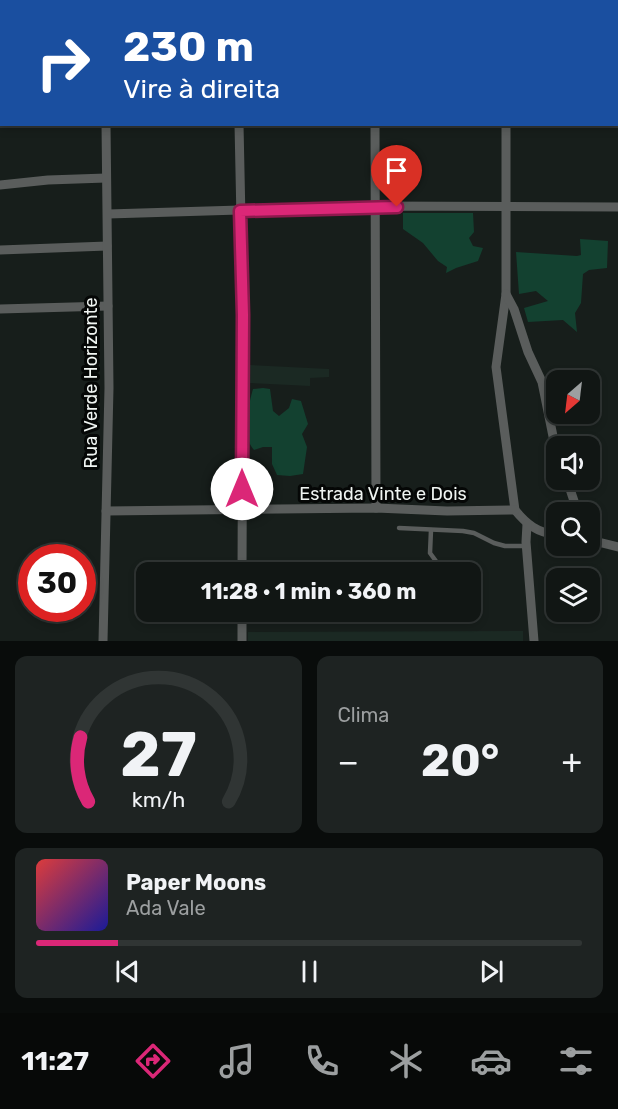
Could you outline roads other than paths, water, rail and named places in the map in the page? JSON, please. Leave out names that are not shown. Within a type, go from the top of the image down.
[{"type":"street","name":"Rua Verde Horizonte","points":[[103,641],[109,436],[106,126]]},
{"type":"street","points":[[239,126],[243,315],[242,562]]},
{"type":"street","points":[[375,126],[376,508]]},
{"type":"street","points":[[506,126],[506,294],[496,367],[515,510],[527,524],[546,533]]},
{"type":"street","points":[[0,185],[48,180],[106,178]]},
{"type":"street","points":[[108,214],[375,206],[618,207]]},
{"type":"street","points":[[0,250],[107,246]]},
{"type":"street","points":[[506,294],[542,382],[553,436]]},
{"type":"street","points":[[0,309],[108,306]]},
{"type":"street","name":"Estrada Vinte e Dois","points":[[106,511],[376,508],[447,511],[515,510]]},
{"type":"street","points":[[527,524],[526,546],[534,641]]},
{"type":"street","points":[[600,542],[618,547]]},
{"type":"street","points":[[242,622],[242,641]]},
{"type":"lane","points":[[399,528],[463,531],[505,546],[526,546]]},
{"type":"lane","points":[[431,530],[430,553],[437,562]]}]
